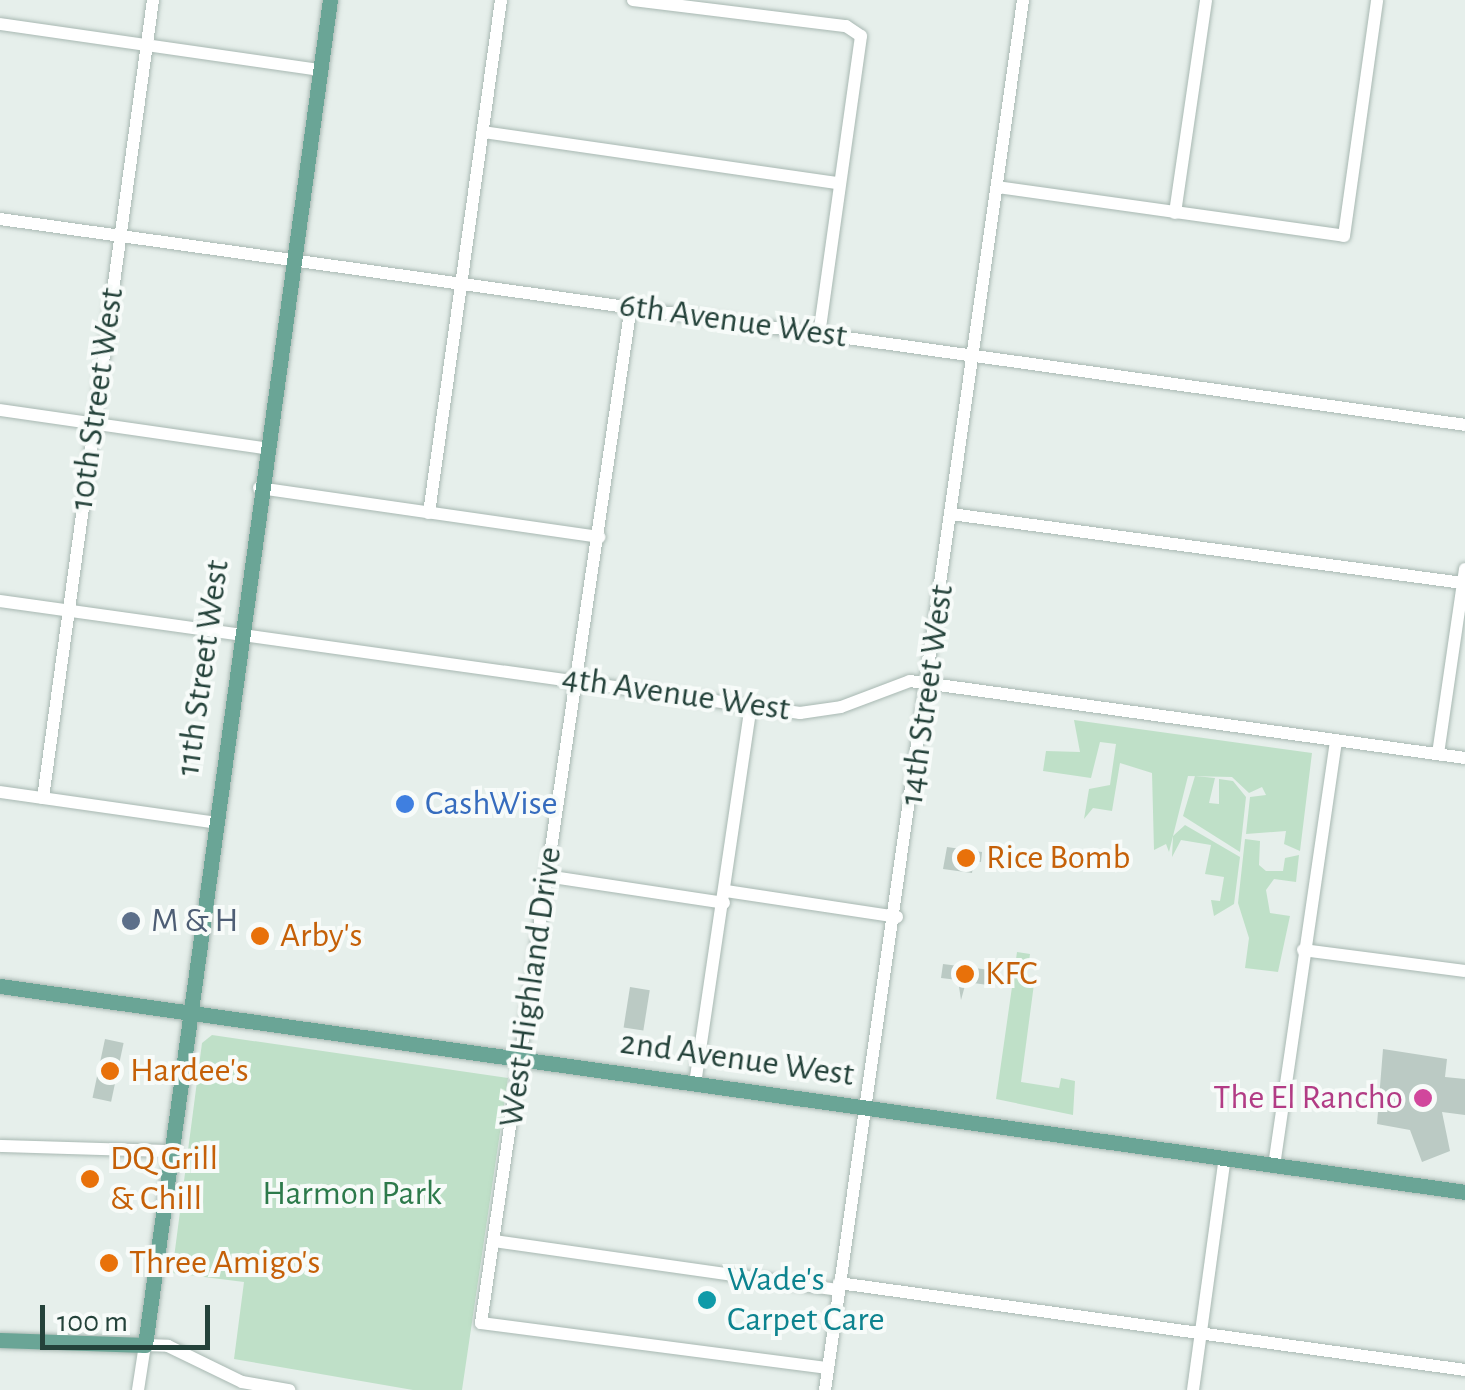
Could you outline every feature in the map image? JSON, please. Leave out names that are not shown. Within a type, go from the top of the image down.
[{"type":"main road","name":"11th Street West","points":[[145,1345],[211,822],[330,0]]},
{"type":"main road","name":"2nd Avenue West","points":[[0,986],[1465,1192]]},
{"type":"main road","points":[[0,1340],[145,1345]]},
{"type":"street","name":"10th Street West","points":[[43,798],[154,0]]},
{"type":"street","points":[[429,513],[500,0]]},
{"type":"street","points":[[633,0],[852,28],[860,46],[819,334]]},
{"type":"street","name":"14th Street West","points":[[825,1390],[897,917],[1022,0]]},
{"type":"street","points":[[1175,213],[1206,0]]},
{"type":"street","points":[[998,187],[1344,236],[1377,0]]},
{"type":"street","points":[[0,24],[320,70]]},
{"type":"street","points":[[483,132],[839,183]]},
{"type":"street","name":"6th Avenue West","points":[[0,219],[1465,425]]},
{"type":"street","name":"West Highland Drive","points":[[631,306],[481,1323],[828,1368]]},
{"type":"street","points":[[0,410],[265,448]]},
{"type":"street","points":[[260,488],[599,536]]},
{"type":"street","points":[[950,514],[1464,576],[1438,754]]},
{"type":"street","name":"4th Avenue West","points":[[0,601],[751,707],[816,713],[895,682],[928,682],[1465,758]]},
{"type":"street","points":[[695,1084],[751,707]]},
{"type":"street","points":[[1274,1166],[1336,741]]},
{"type":"street","points":[[0,792],[211,822]]},
{"type":"street","points":[[546,876],[897,917]]},
{"type":"street","points":[[1303,950],[1465,972]]},
{"type":"street","points":[[0,1146],[169,1151]]},
{"type":"street","points":[[1193,1390],[1226,1157]]},
{"type":"street","points":[[494,1241],[1465,1370]]},
{"type":"street","points":[[138,1390],[145,1345],[168,1346],[242,1382],[289,1390]]},
{"type":"green space","points":[[1074,720],[1312,753],[1300,851],[1284,844],[1286,831],[1246,834],[1250,797],[1266,795],[1262,787],[1249,793],[1232,777],[1188,776],[1169,852],[1166,844],[1154,850],[1152,773],[1120,763],[1112,811],[1093,808],[1084,819],[1089,789],[1110,785],[1116,744],[1100,742],[1091,778],[1043,771],[1046,751],[1080,752]]},
{"type":"green space","points":[[1195,776],[1215,778],[1209,803],[1219,804],[1219,779],[1233,781],[1246,797],[1240,852],[1183,816]]},
{"type":"green space","points":[[1185,825],[1240,857],[1234,904],[1214,916],[1211,900],[1220,901],[1224,877],[1205,874],[1211,845],[1181,840],[1172,857],[1173,836]]},
{"type":"green space","points":[[1245,839],[1260,841],[1259,865],[1266,871],[1283,871],[1285,858],[1299,855],[1296,882],[1274,879],[1266,890],[1270,913],[1290,916],[1278,972],[1245,968],[1249,938],[1238,903]]},
{"type":"green space","points":[[1017,952],[1030,954],[1026,982],[1034,984],[1021,1082],[1059,1088],[1061,1078],[1075,1081],[1073,1115],[996,1099]]},
{"type":"green space","name":"Harmon Park","points":[[212,1035],[508,1078],[462,1390],[413,1390],[234,1359],[244,1282],[172,1273],[202,1043]]},
{"type":"building","name":"Rice Bomb","points":[[947,847],[982,852],[981,862],[974,861],[972,873],[943,869]]},
{"type":"building","name":"KFC","points":[[943,964],[990,970],[988,985],[966,982],[961,1000],[958,980],[941,978]]},
{"type":"building","points":[[630,987],[650,990],[643,1031],[624,1027]]},
{"type":"building","name":"Hardee's","points":[[105,1039],[124,1043],[111,1102],[93,1098]]},
{"type":"building","name":"The El Rancho","points":[[1383,1049],[1447,1059],[1445,1077],[1465,1079],[1465,1115],[1442,1112],[1450,1151],[1422,1162],[1410,1130],[1377,1124]]},
{"type":"place","name":"CashWise","points":[[405,804]]},
{"type":"place","name":"Rice Bomb","points":[[966,858]]},
{"type":"place","name":"M & H","points":[[131,921]]},
{"type":"place","name":"Arby's","points":[[260,936]]},
{"type":"place","name":"KFC","points":[[965,974]]},
{"type":"place","name":"Hardee's","points":[[110,1071]]},
{"type":"place","name":"The El Rancho","points":[[1423,1098]]},
{"type":"place","name":"DQ Grill & Chill","points":[[90,1179]]},
{"type":"place","name":"Three Amigo's","points":[[109,1263]]},
{"type":"place","name":"Wade's Carpet Care","points":[[707,1300]]}]
